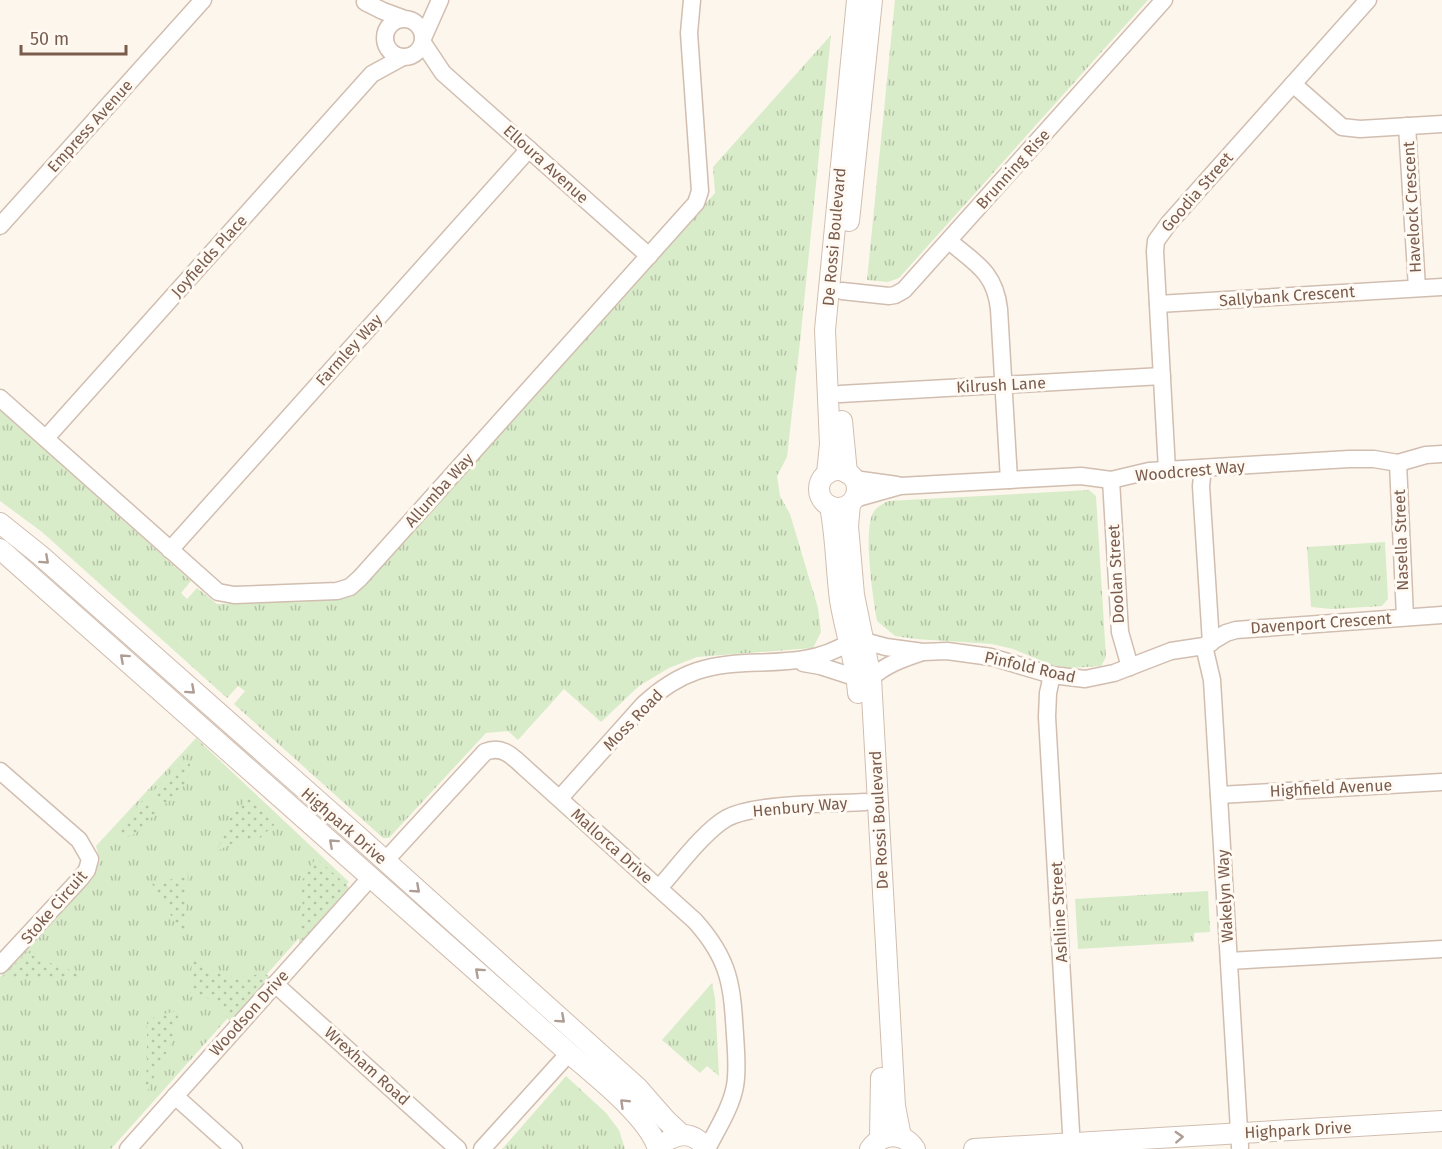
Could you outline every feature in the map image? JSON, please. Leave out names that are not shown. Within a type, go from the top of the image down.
[{"type":"street","name":"Empress Avenue","points":[[0,226],[203,0]]},
{"type":"street","points":[[385,37],[391,23],[406,18],[439,0]]},
{"type":"street","points":[[364,1],[391,52],[406,57],[420,49],[439,0]]},
{"type":"street","name":"Allumba Way","points":[[0,398],[212,588],[224,595],[337,591],[350,587],[376,561],[692,208],[700,191],[688,33],[680,0]]},
{"type":"street","name":"Allumba Way","points":[[688,33],[692,0]]},
{"type":"street","name":"De Rossi Boulevard","points":[[827,474],[830,444],[825,330],[857,0]]},
{"type":"street","name":"De Rossi Boulevard","points":[[850,476],[840,394],[838,343],[872,0]]},
{"type":"street","name":"Brunning Rise","points":[[842,291],[888,296],[900,293],[1164,0]]},
{"type":"street","name":"Goodia Street","points":[[1167,470],[1156,241],[1161,232],[1368,0]]},
{"type":"street","points":[[364,1],[419,25],[424,39]]},
{"type":"street","name":"Joyfields Place","points":[[46,438],[372,74],[381,55],[385,37]]},
{"type":"street","name":"Elloura Avenue","points":[[424,39],[443,72]]},
{"type":"street","name":"Elloura Avenue","points":[[406,57],[422,60],[443,72],[649,256]]},
{"type":"street","name":"Joyfields Place","points":[[372,74],[406,57]]},
{"type":"street","points":[[1293,84],[1342,127],[1360,129],[1442,124]]},
{"type":"street","name":"Havelock Crescent","points":[[1407,126],[1417,288]]},
{"type":"street","name":"Farmley Way","points":[[170,550],[529,149]]},
{"type":"street","points":[[949,241],[988,275],[996,290],[1009,480]]},
{"type":"street","name":"Sallybank Crescent","points":[[1158,304],[1442,287]]},
{"type":"street","name":"Kilrush Lane","points":[[840,394],[1162,376]]},
{"type":"street","name":"Woodcrest Way","points":[[852,501],[900,486],[1082,476],[1111,480],[1137,472],[1348,459],[1398,463],[1426,455],[1442,454]]},
{"type":"street","name":"Nasella Street","points":[[1398,463],[1405,617]]},
{"type":"street","name":"Wakelyn Way","points":[[1203,468],[1207,645],[1212,680],[1239,1140]]},
{"type":"street","points":[[837,471],[850,476],[857,489],[852,501],[841,508],[830,506],[822,499],[820,483],[827,474],[837,471]]},
{"type":"street","name":"Woodcrest Way","points":[[850,476],[900,486]]},
{"type":"street","name":"Doolan Street","points":[[1111,480],[1120,632],[1130,667]]},
{"type":"street","name":"De Rossi Boulevard","points":[[852,501],[848,526],[851,575],[857,616],[857,642],[864,678],[896,1106],[913,1146]]},
{"type":"street","name":"De Rossi Boulevard","points":[[830,506],[840,601],[857,642]]},
{"type":"street","name":"Highpark Drive","points":[[0,523],[40,555],[385,861],[638,1088],[662,1116],[698,1142]]},
{"type":"street","name":"Highpark Drive","points":[[0,549],[633,1111],[652,1136],[658,1149]]},
{"type":"street","name":"Davenport Crescent","points":[[1207,645],[1226,633],[1248,628],[1442,615]]},
{"type":"street","name":"Pinfold Road","points":[[857,642],[923,652],[948,651],[990,657],[1052,675],[1084,679],[1101,677],[1171,651],[1207,645]]},
{"type":"street","name":"Moss Road","points":[[560,798],[643,705],[658,691],[672,683],[699,670],[793,661],[825,655],[857,642]]},
{"type":"street","name":"Pinfold Road","points":[[864,678],[898,660],[923,652]]},
{"type":"street","name":"Moss Road","points":[[793,661],[864,678]]},
{"type":"street","name":"Ashline Street","points":[[1052,675],[1048,693],[1047,717],[1072,1146]]},
{"type":"street","name":"De Rossi Boulevard","points":[[864,678],[865,802],[881,1082],[875,1144]]},
{"type":"street","name":"Mallorca Drive","points":[[385,861],[479,758],[490,750],[496,749],[508,753],[560,798],[705,932],[716,947],[730,979],[733,994],[737,1071],[735,1085],[727,1108],[698,1142]]},
{"type":"street","name":"Stoke Circuit","points":[[0,771],[79,840],[90,859],[87,870],[80,879],[0,965]]},
{"type":"street","name":"Highfield Avenue","points":[[1219,795],[1442,782]]},
{"type":"street","name":"Henbury Way","points":[[659,888],[712,829],[726,819],[766,808],[865,802]]},
{"type":"street","name":"Woodson Drive","points":[[128,1149],[371,877]]},
{"type":"street","points":[[1228,962],[1442,949]]},
{"type":"street","name":"Wrexham Road","points":[[275,984],[458,1149]]},
{"type":"street","points":[[482,1149],[569,1053]]},
{"type":"street","points":[[175,1096],[234,1149]]},
{"type":"street","name":"Highpark Drive","points":[[1203,1149],[1239,1140],[1442,1121]]},
{"type":"street","name":"Highpark Drive","points":[[974,1149],[1442,1135]]},
{"type":"street","points":[[875,1144],[887,1136],[913,1146]]},
{"type":"street","points":[[663,1149],[669,1140],[698,1142]]},
{"type":"green space","points":[[895,0],[1148,0],[899,278],[888,282],[867,280]]},
{"type":"green space","points":[[831,35],[787,457],[777,476],[780,496],[790,514],[818,608],[821,632],[813,648],[697,657],[669,668],[639,686],[601,722],[564,689],[518,740],[508,731],[486,733],[389,838],[383,838],[234,704],[245,691],[238,686],[227,698],[42,532],[0,501],[0,410],[191,581],[181,593],[187,599],[197,588],[217,604],[351,597],[715,193],[713,167]]},
{"type":"green space","points":[[1089,490],[1096,496],[1106,657],[1101,666],[1071,668],[1052,665],[1013,649],[992,644],[895,636],[877,621],[870,566],[870,522],[876,509],[888,501]]},
{"type":"green space","points":[[1385,542],[1388,599],[1382,606],[1332,609],[1311,607],[1307,547]]},
{"type":"green space","points":[[196,738],[349,882],[111,1149],[0,1149],[0,977],[96,872],[100,860],[96,846]]},
{"type":"green space","points":[[185,759],[190,762],[190,768],[186,781],[175,797],[164,804],[153,798],[153,791]]},
{"type":"green space","points":[[248,798],[276,823],[260,838],[235,842],[219,850],[231,816]]},
{"type":"green space","points":[[143,800],[155,808],[156,813],[134,834],[124,836],[119,833],[121,824]]},
{"type":"green space","points":[[316,858],[348,886],[349,890],[299,946],[299,930],[303,911],[301,882]]},
{"type":"green space","points":[[188,872],[184,937],[151,882],[165,882]]},
{"type":"green space","points":[[1208,891],[1210,932],[1194,933],[1194,942],[1078,949],[1075,899]]},
{"type":"green space","points":[[27,952],[39,959],[84,975],[84,978],[0,979]]},
{"type":"green space","points":[[192,959],[225,975],[244,976],[264,973],[270,977],[230,1022],[210,999],[190,997]]},
{"type":"green space","points":[[712,983],[715,998],[719,1076],[707,1066],[700,1073],[662,1040]]},
{"type":"green space","points":[[180,1010],[170,1045],[148,1090],[145,1091],[147,1022],[156,1016]]},
{"type":"green space","points":[[566,1076],[606,1113],[619,1130],[625,1149],[502,1149]]}]
